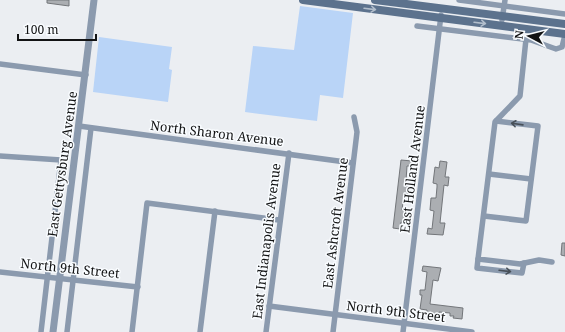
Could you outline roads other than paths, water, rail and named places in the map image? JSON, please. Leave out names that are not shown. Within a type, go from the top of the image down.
[{"type":"main road","points":[[303,0],[565,34]]},
{"type":"main road","points":[[375,0],[565,24]]},
{"type":"street","name":"East Gettysburg Avenue","points":[[53,332],[86,75],[94,0]]},
{"type":"street","points":[[459,0],[504,3],[565,14]]},
{"type":"street","points":[[502,26],[504,3]]},
{"type":"street","name":"East Holland Avenue","points":[[403,332],[442,8]]},
{"type":"street","points":[[416,26],[526,39],[556,49],[562,47],[565,34]]},
{"type":"street","points":[[524,263],[522,274],[477,268],[496,121],[520,96],[526,39]]},
{"type":"street","points":[[0,64],[86,75]]},
{"type":"street","name":"East Ashcroft Avenue","points":[[333,332],[352,163],[357,132],[354,117]]},
{"type":"street","points":[[484,216],[526,221],[532,179],[538,126],[496,121]]},
{"type":"street","name":"North Sharon Avenue","points":[[79,126],[289,153],[352,163]]},
{"type":"street","points":[[66,332],[91,128]]},
{"type":"street","name":"East Indianapolis Avenue","points":[[266,332],[279,220],[289,153]]},
{"type":"street","points":[[0,156],[61,160],[41,332]]},
{"type":"street","points":[[489,174],[532,179]]},
{"type":"street","points":[[132,332],[147,204],[215,211],[279,220]]},
{"type":"street","points":[[200,332],[215,211]]},
{"type":"street","points":[[478,259],[524,263],[539,260],[552,262]]},
{"type":"street","name":"North 9th Street","points":[[0,272],[59,277],[138,287]]},
{"type":"street","name":"North 9th Street","points":[[269,306],[472,332]]}]
